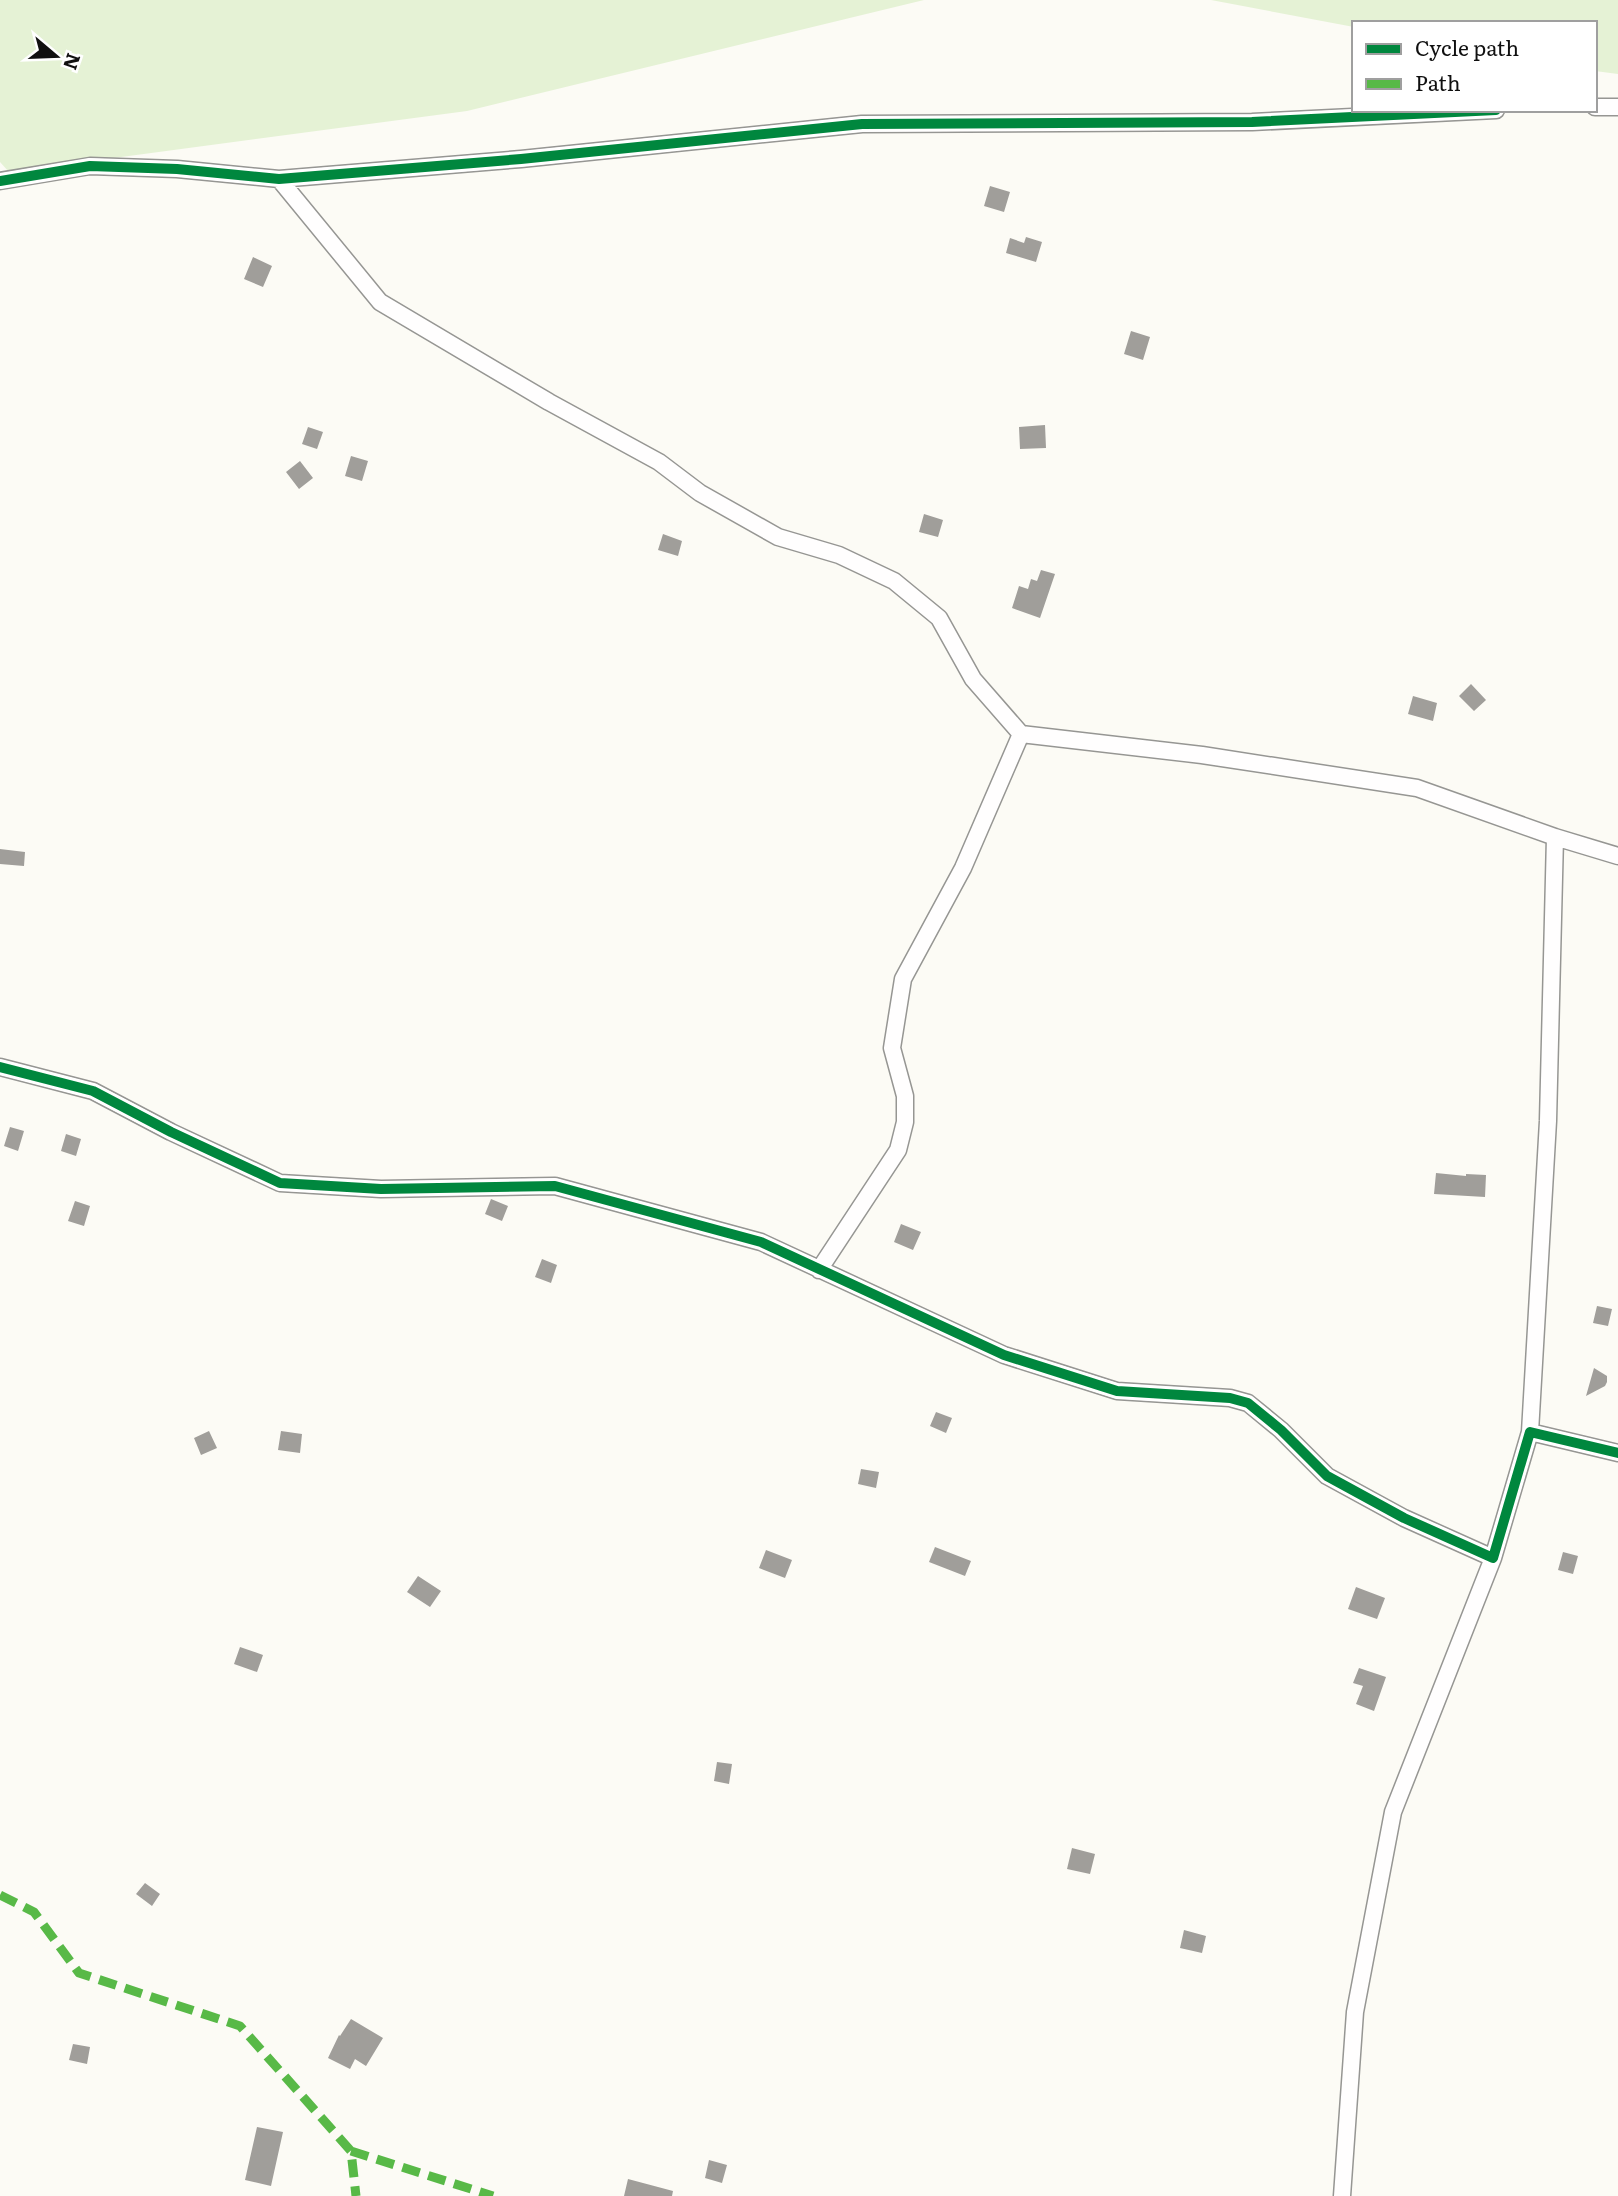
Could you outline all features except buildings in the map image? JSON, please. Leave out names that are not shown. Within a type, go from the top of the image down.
[{"type":"street","points":[[1597,107],[1618,107]]},
{"type":"street","points":[[0,181],[90,166],[177,169],[279,179],[520,159],[862,124],[1252,122],[1455,112]]},
{"type":"street","points":[[279,179],[380,302],[549,402],[659,462],[700,492],[778,537],[839,555],[894,581],[939,618],[973,679],[1021,734],[1202,755],[1417,788],[1555,837],[1618,856]]},
{"type":"street","points":[[819,1270],[898,1150],[905,1122],[905,1096],[891,1048],[903,979],[963,869],[1021,734]]},
{"type":"street","points":[[1342,2196],[1355,2012],[1393,1812],[1493,1558],[1530,1432],[1548,1121],[1555,837]]},
{"type":"street","points":[[0,1067],[93,1091],[171,1132],[280,1183],[381,1189],[555,1186],[761,1242],[1004,1355],[1117,1391],[1230,1398],[1248,1403],[1281,1430],[1327,1476],[1404,1518],[1493,1558]]},
{"type":"street","points":[[1530,1432],[1618,1453]]},
{"type":"green space","points":[[0,0],[924,0],[467,111],[9,172],[0,162]]},
{"type":"green space","points":[[1211,0],[1618,0],[1618,74],[1597,71],[1597,21],[1352,21],[1352,27]]},
{"type":"marked path","points":[[0,1895],[34,1912],[79,1973],[240,2026],[351,2151],[356,2196]]},
{"type":"marked path","points":[[351,2151],[493,2196]]},
{"type":"cycle path","points":[[0,181],[90,166],[177,169],[279,179],[521,159],[862,124],[1252,122],[1455,112]]},
{"type":"cycle path","points":[[0,1067],[93,1091],[171,1132],[280,1183],[381,1189],[555,1186],[761,1242],[1004,1355],[1117,1391],[1230,1398],[1248,1403],[1281,1430],[1327,1476],[1404,1518],[1493,1558],[1530,1432],[1618,1453]]}]
